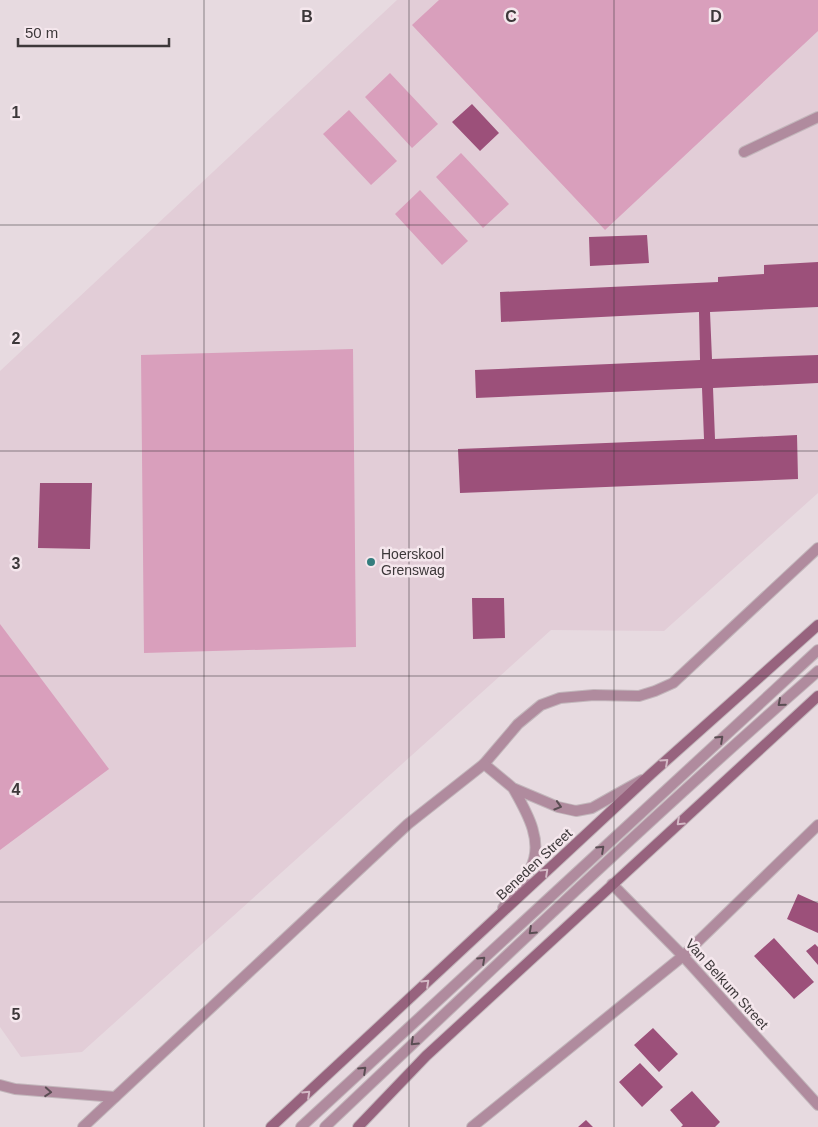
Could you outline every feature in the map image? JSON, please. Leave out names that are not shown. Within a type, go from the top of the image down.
[{"type":"main road","name":"Beneden Street","points":[[271,1127],[652,774],[818,626]]},
{"type":"main road","points":[[358,1127],[426,1056],[818,696]]},
{"type":"street","points":[[744,152],[818,117]]},
{"type":"street","points":[[83,1127],[408,824],[484,764],[518,724],[541,705],[560,698],[594,695],[639,696],[673,683],[818,548]]},
{"type":"street","points":[[301,1127],[818,650]]},
{"type":"street","points":[[325,1127],[541,922],[732,746],[818,671]]},
{"type":"street","points":[[484,764],[513,788],[558,807],[576,811],[592,808],[652,774]]},
{"type":"street","points":[[497,917],[531,868],[535,853],[534,834],[526,812],[513,788]]},
{"type":"street","points":[[472,1127],[683,956],[818,825]]},
{"type":"street","name":"Van Belkum Street","points":[[612,884],[683,956],[818,1106]]},
{"type":"street","points":[[0,1085],[15,1089],[115,1096]]},
{"type":"shaded area","name":"Hoerskool Grenswag","points":[[397,0],[818,0],[818,493],[664,631],[551,630],[82,1052],[21,1057],[0,1027],[0,371]]},
{"type":"shaded area","points":[[439,0],[818,0],[818,31],[605,230],[412,25]]},
{"type":"shaded area","points":[[390,73],[438,124],[412,148],[365,97]]},
{"type":"shaded area","points":[[349,110],[397,161],[371,185],[323,134]]},
{"type":"shaded area","points":[[461,153],[509,204],[483,228],[436,177]]},
{"type":"shaded area","points":[[420,190],[468,241],[442,265],[395,214]]},
{"type":"shaded area","points":[[353,349],[356,647],[144,653],[141,355]]},
{"type":"shaded area","points":[[0,624],[109,769],[0,850]]},
{"type":"building","points":[[472,104],[499,133],[480,151],[452,122]]},
{"type":"building","points":[[647,235],[649,263],[590,266],[589,237]]},
{"type":"building","points":[[818,262],[818,307],[710,312],[712,359],[818,355],[818,383],[713,388],[715,439],[797,435],[798,479],[460,493],[458,449],[704,439],[702,388],[476,398],[475,370],[700,360],[699,312],[501,322],[500,292],[718,282],[718,277],[764,274],[764,265]]},
{"type":"building","points":[[40,483],[92,483],[90,549],[38,548]]},
{"type":"building","points":[[472,598],[504,598],[505,638],[473,639]]},
{"type":"building","points":[[798,894],[818,903],[818,933],[787,919]]},
{"type":"building","points":[[774,938],[814,982],[794,999],[754,956]]},
{"type":"building","points":[[815,944],[818,947],[818,965],[806,951]]},
{"type":"building","points":[[653,1028],[678,1054],[659,1072],[634,1045]]},
{"type":"building","points":[[640,1063],[663,1087],[642,1107],[619,1082]]},
{"type":"building","points":[[692,1091],[720,1122],[715,1127],[681,1127],[683,1125],[670,1110]]},
{"type":"building","points":[[586,1120],[593,1127],[578,1127]]},
{"type":"place","name":"Hoerskool Grenswag","points":[[371,562]]}]
